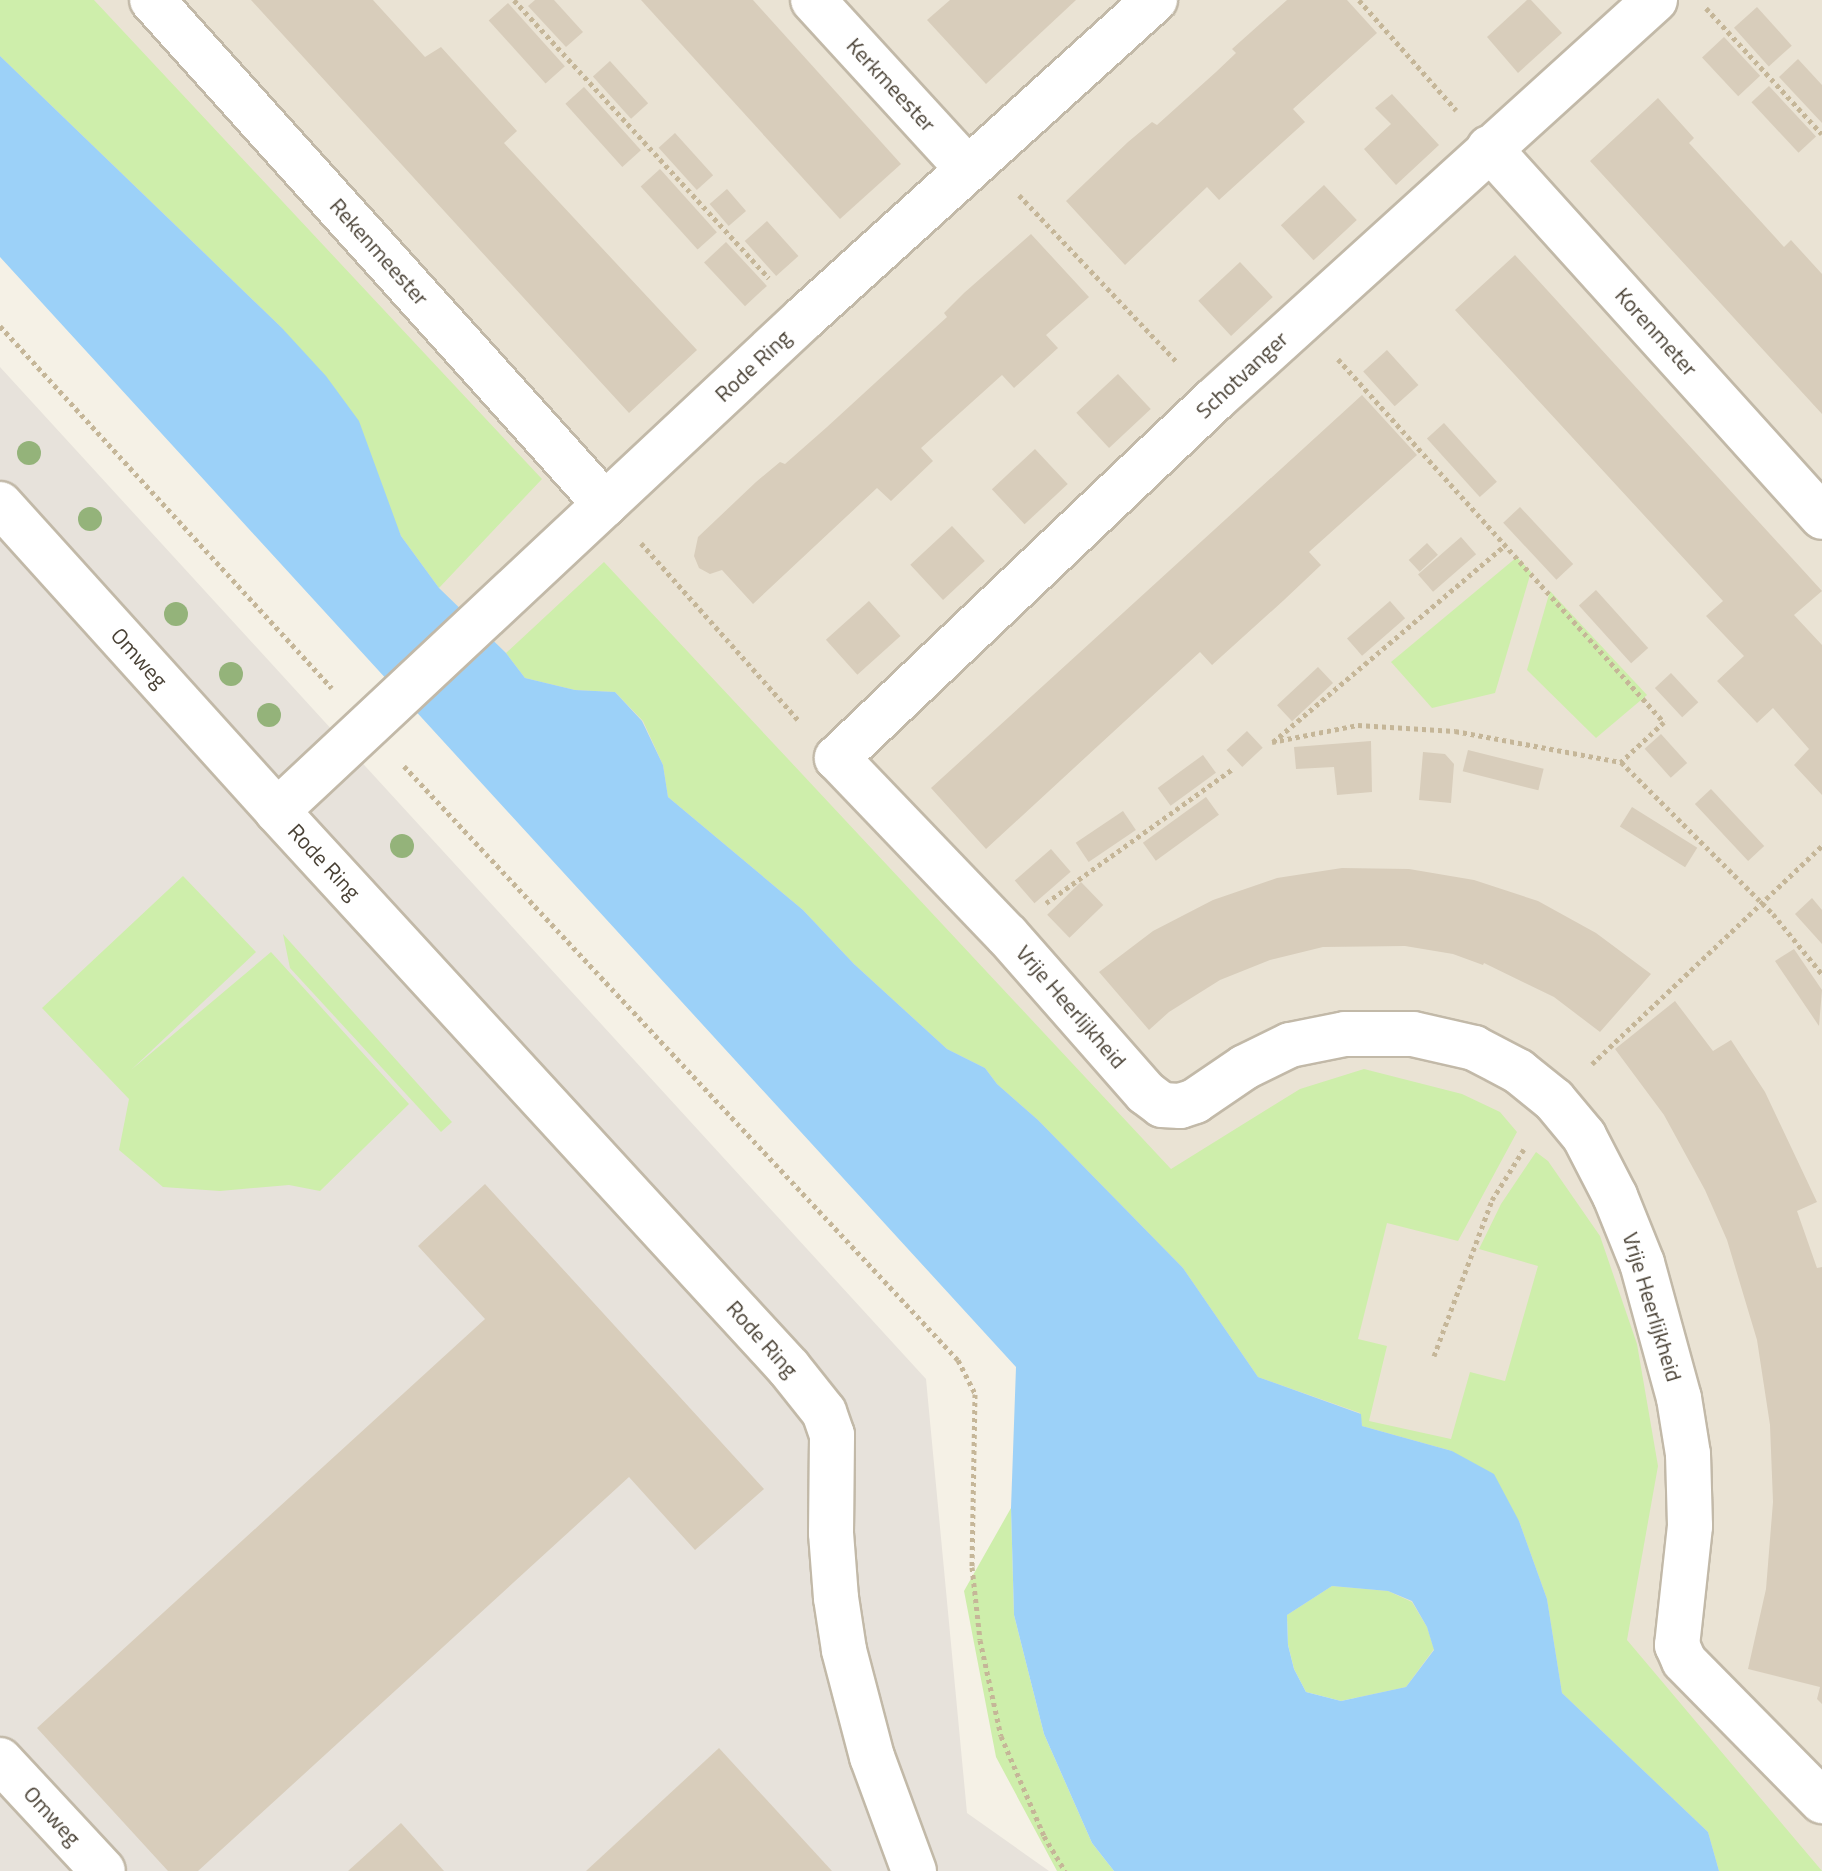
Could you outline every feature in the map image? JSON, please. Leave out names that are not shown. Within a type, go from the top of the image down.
[{"type":"street","name":"Rekenmeester","points":[[152,0],[605,504]]},
{"type":"street","name":"Kerkmeester","points":[[813,0],[976,163]]},
{"type":"street","name":"Rode Ring","points":[[914,1871],[872,1757],[844,1650],[831,1533],[832,1435],[824,1412],[797,1378],[277,811],[804,318],[1155,0]]},
{"type":"street","name":"Schotvanger","points":[[837,758],[1214,400],[1655,0]]},
{"type":"street","name":"Korenmeter","points":[[1489,148],[1822,517]]},
{"type":"street","name":"Omweg","points":[[0,504],[277,811]]},
{"type":"street","name":"Vrije Heerlijkheid","points":[[837,758],[1007,935],[1146,1093],[1162,1105],[1180,1106],[1195,1101],[1245,1067],[1290,1045],[1345,1034],[1413,1034],[1474,1048],[1518,1071],[1554,1100],[1584,1136],[1615,1196],[1642,1263],[1679,1398],[1688,1454],[1690,1526],[1677,1645],[1684,1661],[1822,1801]]},
{"type":"street","name":"Omweg","points":[[0,1760],[103,1871]]},
{"type":"path","points":[[514,0],[804,318]]},
{"type":"path","points":[[1359,0],[1489,148]]},
{"type":"path","points":[[1698,0],[1822,134]]},
{"type":"path","points":[[976,163],[1214,400]]},
{"type":"path","points":[[1302,319],[1664,722],[1621,762]]},
{"type":"path","points":[[0,326],[380,713],[958,1360],[975,1394],[972,1567],[980,1640],[1001,1736],[1044,1836],[1065,1871]]},
{"type":"path","points":[[1505,545],[1272,742],[1358,725],[1455,731],[1621,762],[1773,914],[1822,974]]},
{"type":"path","points":[[646,548],[805,729]]},
{"type":"path","points":[[1007,935],[1052,898],[1234,768]]},
{"type":"shaded area","points":[[0,0],[1822,0],[1822,1871],[1513,1871],[0,196]]},
{"type":"shaded area","points":[[0,367],[926,1379],[967,1813],[1049,1871],[0,1871]]},
{"type":"green space","points":[[0,0],[94,0],[542,479],[439,588],[401,536],[383,494],[281,327],[0,56]]},
{"type":"green space","points":[[1517,557],[1531,572],[1495,693],[1432,708],[1391,662]]},
{"type":"green space","points":[[604,562],[1171,1169],[1300,1089],[1364,1069],[1462,1094],[1500,1112],[1517,1132],[1458,1241],[1387,1223],[1358,1339],[1387,1346],[1369,1421],[1451,1439],[1470,1372],[1505,1381],[1538,1266],[1479,1249],[1501,1204],[1536,1152],[1548,1161],[1600,1236],[1637,1344],[1658,1466],[1627,1640],[1822,1871],[1719,1871],[1708,1832],[1562,1693],[1547,1599],[1519,1521],[1452,1451],[1362,1426],[1360,1413],[1258,1377],[1183,1268],[1038,1120],[997,1084],[985,1068],[947,1049],[854,964],[803,910],[668,797],[663,765],[643,721],[615,692],[575,690],[525,678],[506,653]]},
{"type":"green space","points":[[1550,591],[1647,695],[1596,738],[1527,670]]},
{"type":"green space","points":[[183,876],[256,952],[131,1070],[271,952],[409,1104],[320,1191],[289,1185],[220,1191],[163,1187],[119,1150],[129,1099],[42,1008]]},
{"type":"green space","points":[[283,934],[452,1122],[441,1132],[290,968]]},
{"type":"green space","points":[[1011,1508],[1014,1615],[1044,1734],[1092,1843],[1114,1871],[1057,1871],[996,1757],[964,1591]]},
{"type":"green space","points":[[1332,1586],[1388,1591],[1412,1602],[1427,1627],[1434,1649],[1406,1687],[1341,1701],[1306,1692],[1294,1669],[1288,1645],[1287,1615]]},
{"type":"water","points":[[0,56],[281,327],[326,376],[359,421],[401,536],[439,588],[506,653],[525,678],[575,690],[615,692],[642,721],[663,765],[668,797],[803,910],[854,964],[947,1049],[985,1068],[997,1084],[1038,1120],[1183,1268],[1258,1377],[1361,1414],[1362,1426],[1452,1451],[1494,1474],[1519,1521],[1547,1599],[1562,1693],[1708,1832],[1719,1871],[1114,1871],[1092,1843],[1044,1734],[1014,1615],[1011,1508],[1016,1367],[0,257]],"holes":[[[1332,1586],[1388,1591],[1412,1601],[1427,1627],[1434,1650],[1406,1687],[1341,1701],[1306,1692],[1294,1669],[1288,1645],[1287,1615]]]},
{"type":"building","points":[[251,0],[373,0],[425,57],[441,47],[517,131],[504,143],[697,350],[629,413]]},
{"type":"building","points":[[535,0],[554,0],[583,32],[566,47],[528,6]]},
{"type":"building","points":[[641,0],[753,0],[901,164],[840,219]]},
{"type":"building","points":[[950,0],[1076,0],[986,84],[927,20]]},
{"type":"building","points":[[1287,0],[1347,0],[1377,33],[1293,109],[1305,122],[1219,200],[1207,187],[1125,265],[1066,201],[1128,142],[1152,122],[1157,125],[1216,72],[1236,53],[1232,49]]},
{"type":"building","points":[[1527,0],[1531,0],[1562,33],[1518,73],[1487,37]]},
{"type":"building","points":[[508,3],[565,66],[546,84],[489,20]]},
{"type":"building","points":[[1757,7],[1792,46],[1769,66],[1734,28]]},
{"type":"building","points":[[1724,37],[1760,76],[1738,96],[1702,57]]},
{"type":"building","points":[[1798,59],[1822,85],[1822,123],[1779,77]]},
{"type":"building","points":[[610,61],[648,103],[631,119],[593,76]]},
{"type":"building","points":[[1769,86],[1816,136],[1799,153],[1751,102]]},
{"type":"building","points":[[584,87],[641,150],[622,167],[565,104]]},
{"type":"building","points":[[1392,94],[1439,145],[1396,185],[1364,149],[1391,124],[1375,108]]},
{"type":"building","points":[[1658,98],[1694,138],[1689,143],[1784,247],[1791,240],[1822,274],[1822,414],[1590,161]]},
{"type":"building","points":[[675,133],[713,175],[697,190],[659,148]]},
{"type":"building","points":[[660,169],[717,232],[698,250],[641,186]]},
{"type":"building","points":[[1324,185],[1357,220],[1314,260],[1281,225]]},
{"type":"building","points":[[727,189],[746,211],[729,226],[710,204]]},
{"type":"building","points":[[767,221],[798,256],[776,276],[745,241]]},
{"type":"building","points":[[1031,234],[1089,297],[1046,335],[1058,348],[1014,388],[1002,375],[921,448],[933,461],[891,501],[877,488],[753,604],[722,570],[710,574],[699,568],[694,556],[698,537],[756,482],[780,462],[785,464],[827,427],[947,317],[944,313],[964,293]]},
{"type":"building","points":[[726,242],[767,286],[745,306],[704,262]]},
{"type":"building","points":[[1515,255],[1822,591],[1794,615],[1822,645],[1822,795],[1794,765],[1809,749],[1773,708],[1757,723],[1717,681],[1744,656],[1706,616],[1723,601],[1455,310]]},
{"type":"building","points":[[1240,262],[1273,297],[1231,336],[1198,301]]},
{"type":"building","points":[[1387,350],[1418,385],[1395,406],[1363,371]]},
{"type":"building","points":[[1118,374],[1151,409],[1109,448],[1076,413]]},
{"type":"building","points":[[1362,395],[1417,455],[1309,552],[1321,565],[1284,600],[1212,665],[1200,652],[986,849],[931,788]]},
{"type":"building","points":[[1444,423],[1497,482],[1480,497],[1427,438]]},
{"type":"building","points":[[1035,449],[1068,484],[1025,524],[992,489]]},
{"type":"building","points":[[1520,507],[1573,564],[1556,580],[1503,523]]},
{"type":"building","points":[[952,526],[985,561],[943,600],[910,565]]},
{"type":"building","points":[[1461,537],[1476,554],[1433,592],[1418,574]]},
{"type":"building","points":[[1427,543],[1438,555],[1420,572],[1409,560]]},
{"type":"building","points":[[1596,590],[1648,648],[1631,663],[1579,605]]},
{"type":"building","points":[[869,601],[900,636],[857,675],[826,640]]},
{"type":"building","points":[[1390,601],[1405,618],[1362,656],[1347,638]]},
{"type":"building","points":[[1318,667],[1333,683],[1292,721],[1277,705]]},
{"type":"building","points":[[1671,673],[1698,702],[1682,717],[1655,688]]},
{"type":"building","points":[[1247,731],[1263,748],[1242,767],[1227,750]]},
{"type":"building","points":[[1661,734],[1687,763],[1671,778],[1645,749]]},
{"type":"building","points":[[1371,741],[1372,792],[1337,795],[1334,767],[1296,769],[1294,747]]},
{"type":"building","points":[[1468,750],[1544,769],[1538,790],[1463,771]]},
{"type":"building","points":[[1423,752],[1445,754],[1454,764],[1451,803],[1419,800]]},
{"type":"building","points":[[1203,755],[1216,773],[1171,806],[1158,788]]},
{"type":"building","points":[[1711,789],[1764,846],[1748,861],[1695,804]]},
{"type":"building","points":[[1206,797],[1219,815],[1156,861],[1143,843]]},
{"type":"building","points":[[1632,807],[1697,848],[1685,867],[1620,827]]},
{"type":"building","points":[[1123,811],[1136,830],[1089,862],[1076,843]]},
{"type":"building","points":[[1051,849],[1071,872],[1034,903],[1015,880]]},
{"type":"building","points":[[1342,868],[1409,869],[1474,880],[1538,901],[1596,933],[1651,974],[1600,1032],[1554,997],[1484,963],[1405,946],[1323,947],[1270,960],[1220,980],[1169,1012],[1149,1030],[1099,972],[1153,931],[1213,900],[1277,878]]},
{"type":"building","points":[[1081,882],[1103,905],[1069,938],[1047,915]]},
{"type":"building","points":[[1812,898],[1822,910],[1822,944],[1795,914]]},
{"type":"building","points":[[1794,949],[1822,990],[1819,1026],[1775,961]]},
{"type":"building","points":[[1675,1001],[1713,1051],[1731,1040],[1765,1092],[1817,1202],[1797,1211],[1817,1268],[1822,1267],[1822,1704],[1817,1699],[1820,1687],[1748,1669],[1766,1589],[1773,1502],[1770,1425],[1757,1340],[1727,1240],[1705,1190],[1664,1115],[1615,1049]]},
{"type":"building","points":[[485,1184],[764,1489],[695,1550],[629,1477],[198,1871],[168,1871],[37,1728],[485,1319],[418,1246]]},
{"type":"building","points":[[719,1748],[832,1871],[586,1871]]},
{"type":"building","points":[[401,1823],[444,1871],[348,1871]]}]
